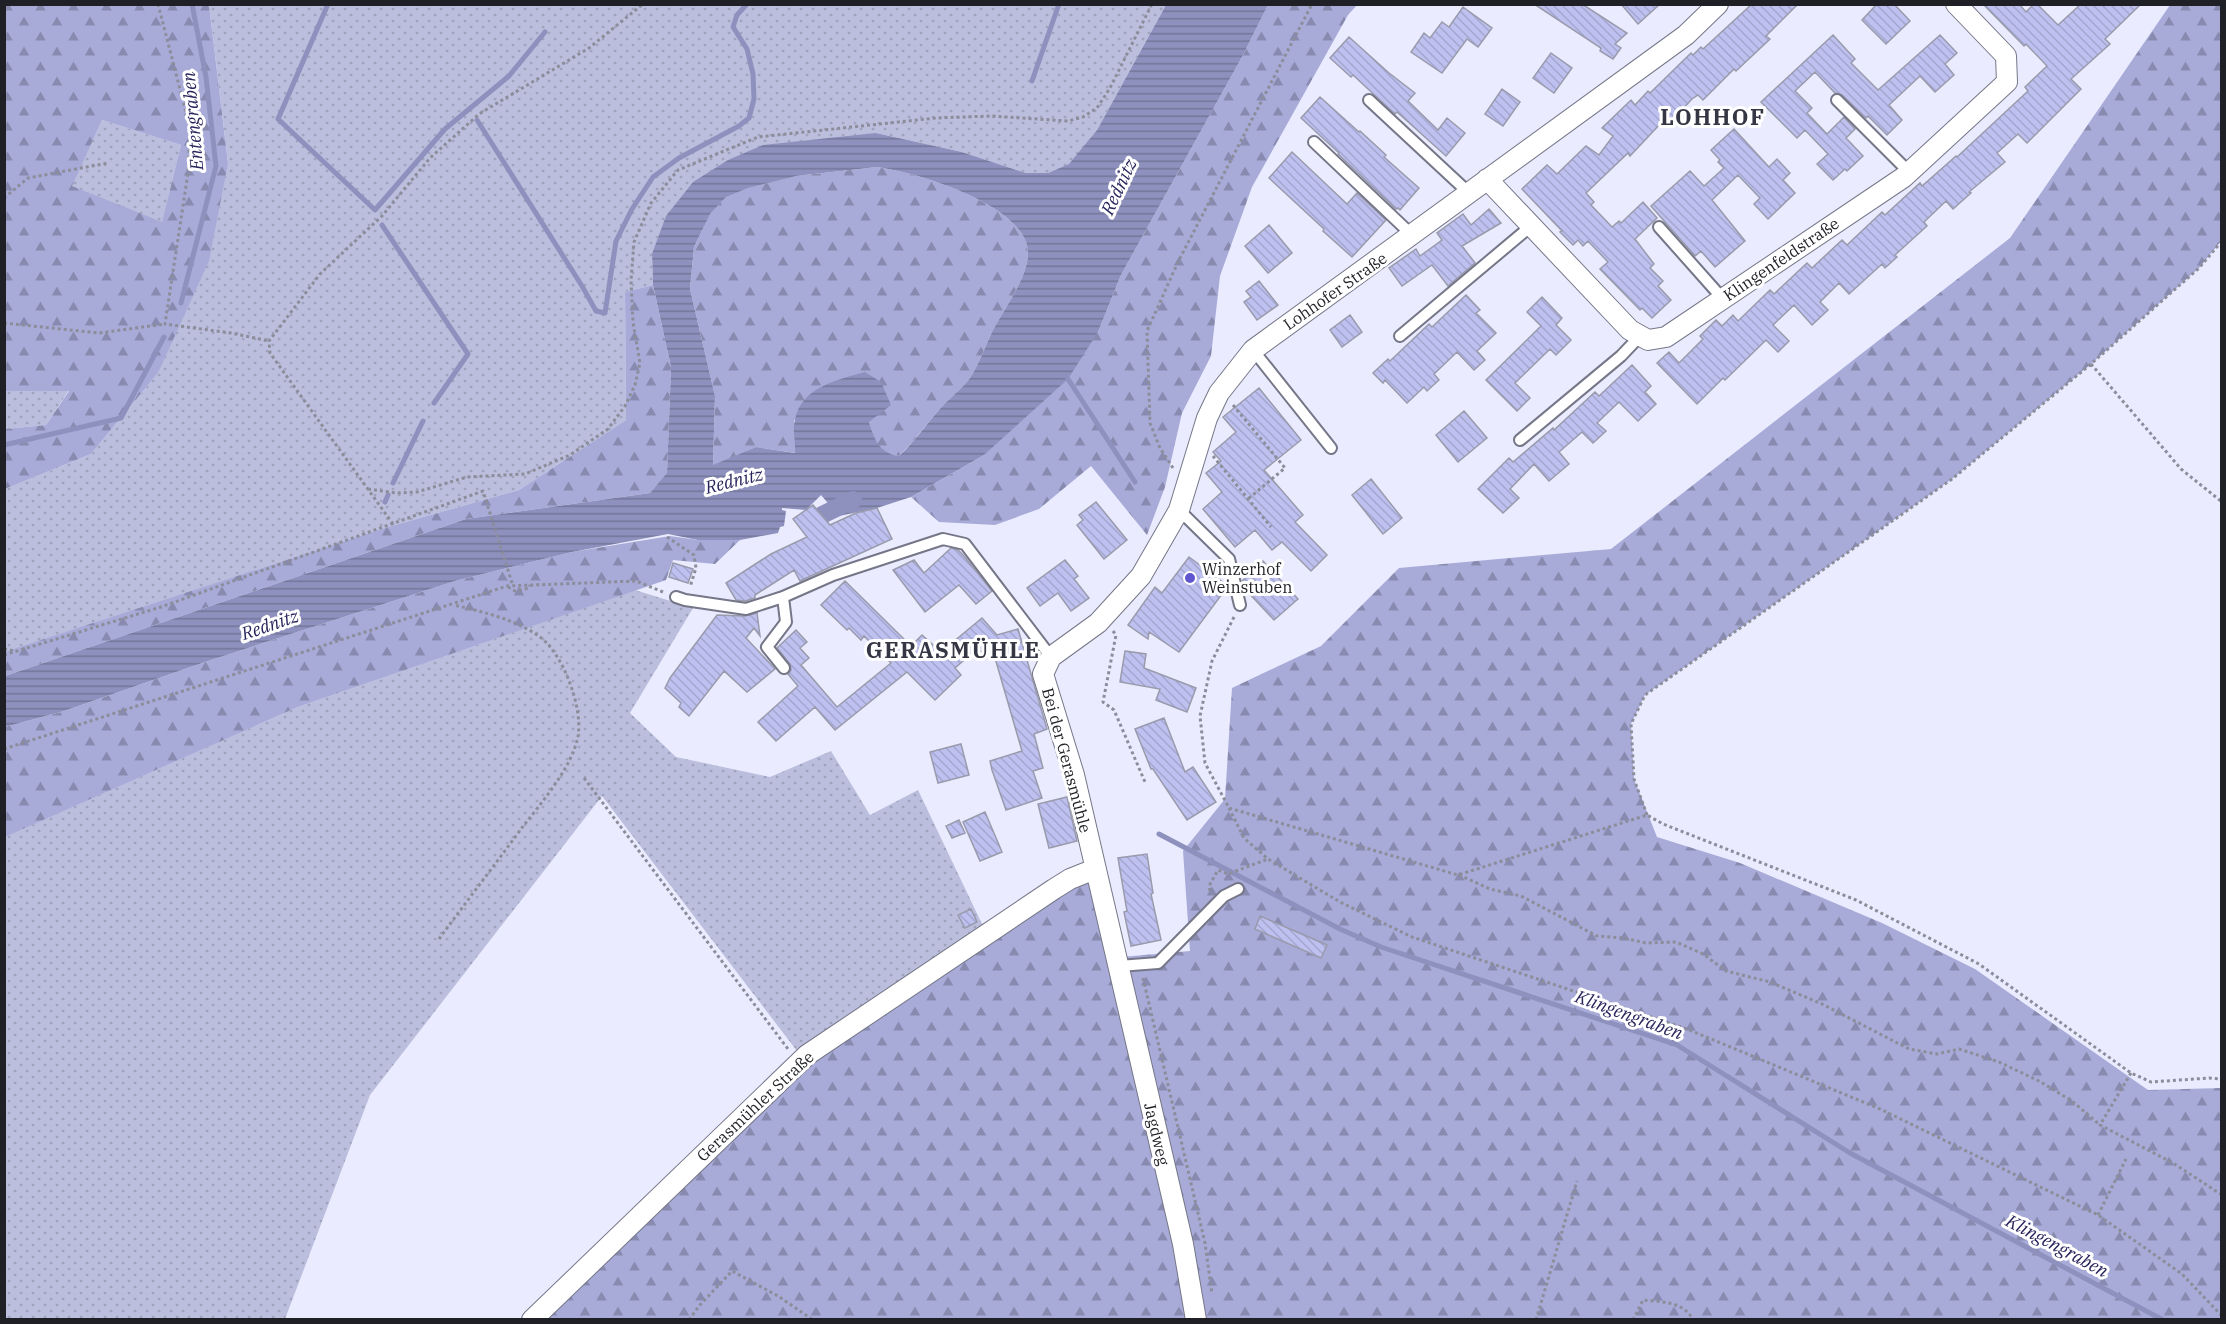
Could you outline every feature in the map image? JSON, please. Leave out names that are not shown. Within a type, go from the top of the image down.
[{"type":"street","name":"Lohhofer Straße","points":[[1052,657],[1104,617],[1141,576],[1179,510],[1207,418],[1219,393],[1253,350],[1686,35],[1718,4]]},
{"type":"street","name":"Klingenfeldstraße","points":[[1640,336],[1648,340],[1666,337],[1909,172],[2007,82],[2006,56],[1956,4]]},
{"type":"street","points":[[1488,179],[1630,330],[1640,336]]},
{"type":"street","name":"Bei der Gerasmühle","points":[[1052,657],[1043,674],[1074,775],[1117,957]]},
{"type":"street","name":"Gerasmühler Straße","points":[[532,1320],[807,1054],[1070,879],[1095,869]]},
{"type":"street","name":"Jagdweg","points":[[1117,957],[1185,1256],[1196,1320]]},
{"type":"lane","points":[[1369,100],[1469,193]]},
{"type":"lane","points":[[1837,100],[1909,172]]},
{"type":"lane","points":[[1314,142],[1412,235]]},
{"type":"lane","points":[[1400,336],[1531,226]]},
{"type":"lane","points":[[1659,227],[1723,298]]},
{"type":"lane","points":[[1520,440],[1621,356],[1640,336]]},
{"type":"lane","points":[[1253,350],[1331,448]]},
{"type":"lane","points":[[1179,510],[1229,559],[1240,605]]},
{"type":"lane","points":[[681,599],[746,609],[783,597],[832,575],[944,539],[965,544],[1052,657]]},
{"type":"lane","points":[[783,597],[786,622],[767,646],[784,668]]},
{"type":"lane","points":[[1117,957],[1158,963],[1224,896],[1238,889]]},
{"type":"path","points":[[158,4],[190,128],[188,172],[165,324]]},
{"type":"path","points":[[393,524],[270,353],[269,341],[320,274],[382,216],[429,158],[479,114],[589,48],[643,4]]},
{"type":"path","points":[[368,489],[396,493],[417,492],[467,477],[525,474],[570,455],[608,429],[625,406],[635,385],[640,363],[633,322],[631,280],[634,242],[651,203],[678,170],[758,137],[936,118],[991,116],[1068,121],[1083,117],[1097,108],[1110,88],[1152,4]]},
{"type":"path","points":[[1186,489],[1160,448],[1150,423],[1147,331],[1178,261],[1312,4]]},
{"type":"path","points":[[4,198],[28,178],[108,163]]},
{"type":"path","points":[[2222,241],[2199,268],[2091,364],[1953,479],[1645,695],[1631,724],[1634,779],[1647,815],[1663,824],[1856,900],[1979,964],[2131,1073],[2151,1082],[2222,1079]]},
{"type":"path","points":[[4,322],[99,333],[165,324],[269,341]]},
{"type":"path","points":[[2091,364],[2181,469],[2222,502]]},
{"type":"path","points":[[1219,393],[1227,397],[1285,468],[1248,499]]},
{"type":"path","points":[[1198,445],[1207,450],[1271,527]]},
{"type":"path","points":[[4,655],[161,608],[483,491],[513,586]]},
{"type":"path","points":[[4,749],[507,586],[636,581],[681,599],[696,567],[694,555],[667,537]]},
{"type":"path","points":[[507,586],[515,591],[530,588],[530,585]]},
{"type":"path","points":[[439,939],[545,797],[570,760],[579,735],[576,701],[562,664],[541,637],[503,618],[453,604]]},
{"type":"path","points":[[1240,605],[1212,660],[1200,716],[1205,763],[1244,838],[1268,859],[1340,902],[1412,937],[1687,1029],[1880,1109],[2098,1215],[2182,1274],[2222,1316]]},
{"type":"path","points":[[1104,617],[1116,635],[1113,660],[1103,702],[1114,710],[1145,783]]},
{"type":"path","points":[[4,649],[16,651]]},
{"type":"path","points":[[584,778],[789,1050],[807,1054]]},
{"type":"path","points":[[1229,808],[1458,875],[1490,889],[1521,896],[1597,936],[1624,938],[1646,943],[1676,942],[1703,954],[1726,971],[1770,982],[1822,1004],[1909,1049],[1937,1054],[1959,1049],[1999,1062],[2039,1081],[2072,1101],[2100,1125],[2173,1163],[2222,1195]]},
{"type":"path","points":[[1458,875],[1647,815]]},
{"type":"path","points":[[1231,872],[1268,859]]},
{"type":"path","points":[[2100,1125],[2131,1073]]},
{"type":"path","points":[[2098,1215],[2126,1159]]},
{"type":"path","points":[[1536,1320],[1577,1181]]},
{"type":"path","points":[[689,1320],[732,1271],[778,1296],[813,1320]]},
{"type":"path","points":[[1633,1320],[1643,1300],[1673,1304],[1689,1312],[1693,1320]]},
{"type":"shaded area","points":[[209,5],[1166,5],[1097,130],[1070,164],[1048,173],[1026,173],[962,152],[876,133],[652,254],[653,285],[625,292],[626,420],[519,490],[381,529],[5,652],[5,489],[91,454],[158,373],[228,162]]},
{"type":"shaded area","points":[[102,120],[181,145],[162,223],[71,186]]},
{"type":"shaded area","points":[[69,390],[46,425],[5,429],[5,391]]},
{"type":"shaded area","points":[[635,590],[693,608],[630,713],[676,757],[770,777],[831,751],[870,815],[918,790],[982,924],[797,1051],[602,796],[370,1095],[285,1319],[5,1319],[4,837],[298,707]]},
{"type":"green space","points":[[5,4],[209,5],[228,163],[209,261],[158,373],[91,454],[5,489],[5,429],[46,425],[69,391],[5,391]],"holes":[[[102,120],[181,145],[162,222],[72,186]]]},
{"type":"green space","points":[[1268,5],[1357,5],[1348,15],[1252,187],[1220,276],[1211,356],[1182,413],[1165,487],[1147,535],[1091,466],[1039,509],[995,525],[939,522],[911,497],[984,455],[1098,332],[1121,275],[1242,57]]},
{"type":"green space","points":[[2170,5],[2221,5],[2221,241],[2199,268],[2091,364],[1952,479],[1645,695],[1631,724],[1634,779],[1657,837],[1740,863],[1882,923],[1975,969],[2148,1090],[2221,1088],[2221,1319],[539,1320],[797,1051],[982,924],[1094,873],[1121,957],[1190,951],[1183,851],[1225,799],[1232,688],[1321,646],[1399,568],[1611,549],[2010,238]]},
{"type":"green space","points":[[877,167],[917,176],[967,194],[1010,220],[1023,236],[1028,253],[1024,273],[973,373],[899,456],[886,452],[878,445],[869,422],[794,420],[796,453],[756,447],[713,466],[715,396],[690,289],[694,247],[710,214],[726,197],[748,188],[796,176]]},
{"type":"green space","points":[[653,285],[671,367],[667,474],[650,493],[466,519],[5,676],[4,652],[381,529],[519,490],[626,420],[625,292]]},
{"type":"green space","points":[[670,536],[698,540],[740,540],[715,564],[673,560],[666,580],[298,707],[5,837],[5,727],[64,711],[208,661],[455,581],[572,552]]},
{"type":"water","name":"Rednitz","points":[[1166,5],[1268,5],[1242,57],[1121,275],[1098,332],[1068,379],[984,455],[911,497],[877,508],[839,516],[821,495],[806,510],[782,508],[786,511],[784,526],[780,527],[778,533],[740,540],[698,540],[668,534],[572,552],[455,581],[208,661],[64,711],[5,727],[5,676],[466,519],[650,493],[667,473],[671,367],[653,285],[652,254],[666,216],[693,182],[728,160],[763,145],[876,133],[962,152],[1026,173],[1048,173],[1069,164],[1097,130]],"holes":[[[877,167],[894,170],[967,194],[1010,220],[1023,236],[1028,253],[1024,273],[970,378],[899,456],[886,452],[878,444],[873,434],[869,422],[891,405],[881,382],[865,372],[832,382],[812,392],[805,400],[794,424],[795,453],[756,447],[713,465],[715,396],[690,289],[694,247],[710,214],[726,197],[748,188],[796,176]]]},
{"type":"building","points":[[1534,4],[1582,4],[1627,33],[1615,44],[1621,48],[1613,59],[1600,51],[1601,48]]},
{"type":"building","points":[[1621,4],[1660,4],[1638,24]]},
{"type":"building","points":[[1752,4],[1798,4],[1766,36],[1770,39],[1736,71],[1734,69],[1703,100],[1698,95],[1692,99],[1667,126],[1662,122],[1630,156],[1628,153],[1586,193],[1594,202],[1591,205],[1612,227],[1619,221],[1621,223],[1643,202],[1657,218],[1635,239],[1654,264],[1650,268],[1663,281],[1658,286],[1671,300],[1652,318],[1642,308],[1640,310],[1600,269],[1608,262],[1588,241],[1583,246],[1578,240],[1573,245],[1522,189],[1547,165],[1557,174],[1586,146],[1599,155],[1613,136],[1602,128],[1631,100],[1635,105],[1648,91],[1650,93],[1691,53],[1693,55],[1701,47],[1703,49]]},
{"type":"building","points":[[1877,4],[1894,4],[1910,21],[1886,44],[1862,20]]},
{"type":"building","points":[[1983,4],[2019,4],[2026,12],[2037,4],[2058,25],[2081,4],[2141,4],[2105,39],[2110,44],[2071,79],[2081,89],[2027,143],[2018,134],[1997,153],[2005,162],[1969,192],[1971,193],[1953,209],[1946,201],[1924,222],[1927,226],[1895,255],[1897,257],[1885,268],[1882,264],[1849,294],[1839,283],[1820,302],[1828,310],[1812,325],[1794,305],[1773,325],[1789,341],[1778,352],[1766,340],[1697,404],[1657,363],[1669,352],[1679,363],[1703,339],[1700,336],[1716,320],[1722,326],[1733,315],[1738,321],[1770,290],[1774,294],[1807,263],[1812,268],[1842,240],[1847,245],[1882,212],[1885,215],[1920,183],[1922,186],[1957,157],[2028,91],[2025,87],[2047,66]]},
{"type":"building","points":[[1463,7],[1492,28],[1478,47],[1467,39],[1442,73],[1411,52],[1424,33],[1430,38],[1442,22],[1449,27]]},
{"type":"building","points":[[1833,35],[1855,59],[1851,63],[1878,90],[1940,35],[1957,53],[1945,64],[1954,75],[1935,92],[1920,76],[1889,105],[1902,120],[1887,135],[1842,95],[1835,93],[1815,72],[1795,91],[1812,108],[1807,113],[1827,134],[1844,117],[1855,129],[1846,138],[1863,156],[1833,180],[1817,164],[1828,154],[1805,130],[1797,138],[1761,102]]},
{"type":"building","points":[[1349,37],[1415,93],[1408,101],[1438,130],[1447,118],[1465,133],[1446,156],[1397,112],[1395,114],[1353,75],[1351,77],[1330,58]]},
{"type":"building","points":[[1551,53],[1572,68],[1554,93],[1533,78]]},
{"type":"building","points":[[1502,89],[1520,102],[1503,126],[1485,114]]},
{"type":"building","points":[[1320,97],[1360,131],[1386,155],[1384,157],[1419,188],[1400,210],[1396,209],[1301,118]]},
{"type":"building","points":[[1734,129],[1769,167],[1777,159],[1790,173],[1783,180],[1795,193],[1768,219],[1754,204],[1760,198],[1738,175],[1712,200],[1745,241],[1715,267],[1701,251],[1695,256],[1651,206],[1690,171],[1704,186],[1724,168],[1711,150]]},
{"type":"building","points":[[1292,152],[1347,204],[1357,193],[1386,220],[1352,257],[1269,178]]},
{"type":"building","points":[[1489,209],[1501,223],[1462,246],[1475,263],[1448,286],[1432,265],[1402,286],[1389,268],[1416,249],[1420,256],[1442,240],[1437,233],[1463,214],[1471,225]]},
{"type":"building","points":[[1269,225],[1292,253],[1268,273],[1245,246]]},
{"type":"building","points":[[1259,281],[1278,305],[1257,320],[1244,302],[1251,297],[1246,291]]},
{"type":"building","points":[[1466,295],[1480,310],[1476,313],[1496,333],[1477,351],[1485,360],[1474,370],[1457,352],[1434,374],[1439,380],[1427,391],[1424,387],[1407,403],[1385,380],[1383,383],[1373,373],[1388,359],[1390,361],[1429,324],[1432,327]]},
{"type":"building","points":[[1542,297],[1562,318],[1556,325],[1571,340],[1556,355],[1550,349],[1515,383],[1530,398],[1517,411],[1486,380],[1541,326],[1527,312]]},
{"type":"building","points":[[1350,315],[1362,332],[1342,347],[1330,330]]},
{"type":"building","points":[[1632,365],[1651,386],[1645,392],[1656,404],[1638,421],[1619,402],[1597,423],[1606,431],[1593,443],[1582,432],[1559,452],[1569,464],[1549,481],[1534,464],[1510,489],[1519,498],[1503,513],[1478,489],[1509,458],[1513,462],[1553,428],[1554,430],[1595,392],[1599,396]]},
{"type":"building","points":[[1259,388],[1301,440],[1264,470],[1303,515],[1295,522],[1327,555],[1311,571],[1282,542],[1272,550],[1255,530],[1235,547],[1203,509],[1222,492],[1206,473],[1221,461],[1213,452],[1236,432],[1223,417]]},
{"type":"building","points":[[1464,411],[1487,438],[1458,462],[1436,435]]},
{"type":"building","points":[[1371,479],[1402,518],[1383,534],[1352,495]]},
{"type":"building","points":[[1096,502],[1127,540],[1104,559],[1077,525],[1083,520],[1079,515]]},
{"type":"building","points":[[813,505],[830,525],[856,513],[877,508],[892,539],[800,581],[794,570],[755,595],[755,598],[745,601],[736,600],[726,583],[771,554],[807,537],[793,519]]},
{"type":"building","points":[[951,548],[958,550],[964,556],[992,591],[976,604],[959,585],[925,612],[893,570],[914,560],[924,573]]},
{"type":"building","points":[[1189,557],[1228,586],[1179,652],[1149,632],[1148,639],[1128,625],[1155,587],[1162,593]]},
{"type":"building","points":[[1065,560],[1078,576],[1074,579],[1089,598],[1071,611],[1058,593],[1040,606],[1027,588]]},
{"type":"building","points":[[1263,561],[1298,599],[1274,620],[1243,587],[1242,581]]},
{"type":"building","points":[[673,563],[693,569],[688,583],[669,577]]},
{"type":"building","points":[[845,581],[911,646],[922,635],[941,652],[982,618],[997,635],[1018,629],[1047,729],[1034,734],[1043,768],[1033,771],[1042,798],[1006,810],[992,770],[990,761],[1022,751],[991,644],[981,652],[978,648],[955,668],[961,675],[935,700],[907,672],[835,730],[815,707],[776,741],[758,722],[798,686],[788,674],[791,670],[790,664],[777,648],[796,630],[807,642],[800,648],[809,658],[801,665],[837,707],[891,663],[864,636],[861,640],[849,628],[847,630],[821,605]]},
{"type":"building","points":[[757,613],[760,636],[754,628],[746,638],[775,669],[747,692],[724,671],[689,716],[679,707],[681,703],[665,688],[670,678],[717,615],[745,616]]},
{"type":"building","points":[[1125,651],[1146,654],[1144,668],[1196,688],[1187,712],[1156,700],[1160,689],[1120,682]]},
{"type":"building","points":[[1164,718],[1185,772],[1193,767],[1216,802],[1187,820],[1151,769],[1135,729]]},
{"type":"building","points":[[961,744],[969,775],[938,783],[930,752]]},
{"type":"building","points":[[1067,797],[1077,841],[1049,848],[1038,804]]},
{"type":"building","points":[[985,812],[1002,852],[980,861],[963,822]]},
{"type":"building","points":[[959,820],[965,833],[952,838],[946,826]]},
{"type":"building","points":[[1147,854],[1153,893],[1151,894],[1161,940],[1131,946],[1124,912],[1127,911],[1118,858]]},
{"type":"building","points":[[971,909],[977,922],[965,928],[958,915]]},
{"type":"building","points":[[1260,916],[1327,945],[1321,958],[1255,929]]},
{"type":"waterway","name":"Entengraben","points":[[181,303],[216,166],[206,77],[192,4]]},
{"type":"waterway","points":[[328,4],[278,119],[375,210],[445,129],[509,76],[545,32]]},
{"type":"waterway","points":[[477,120],[596,311],[605,313],[616,241],[632,209],[653,177],[679,158],[739,126],[749,118],[754,99],[753,74],[747,49],[733,27],[737,15],[747,4]]},
{"type":"waterway","points":[[1032,81],[1059,4]]},
{"type":"waterway","points":[[382,225],[468,354],[434,403]]},
{"type":"waterway","name":"Entengraben","points":[[4,445],[121,418],[164,337]]},
{"type":"waterway","points":[[1068,379],[1135,482]]},
{"type":"waterway","points":[[393,483],[423,421]]},
{"type":"waterway","points":[[385,502],[388,495]]},
{"type":"waterway","points":[[822,515],[853,500]]},
{"type":"waterway","name":"Klingengraben","points":[[1159,834],[1340,929],[1381,947],[1677,1045],[1850,1153],[2163,1320]]},
{"type":"place","name":"Winzerhof Weinstuben","points":[[1190,578]]},
{"type":"district","name":"LOHHOF","points":[[1713,117]]},
{"type":"district","name":"GERASMÜHLE","points":[[953,650]]}]
